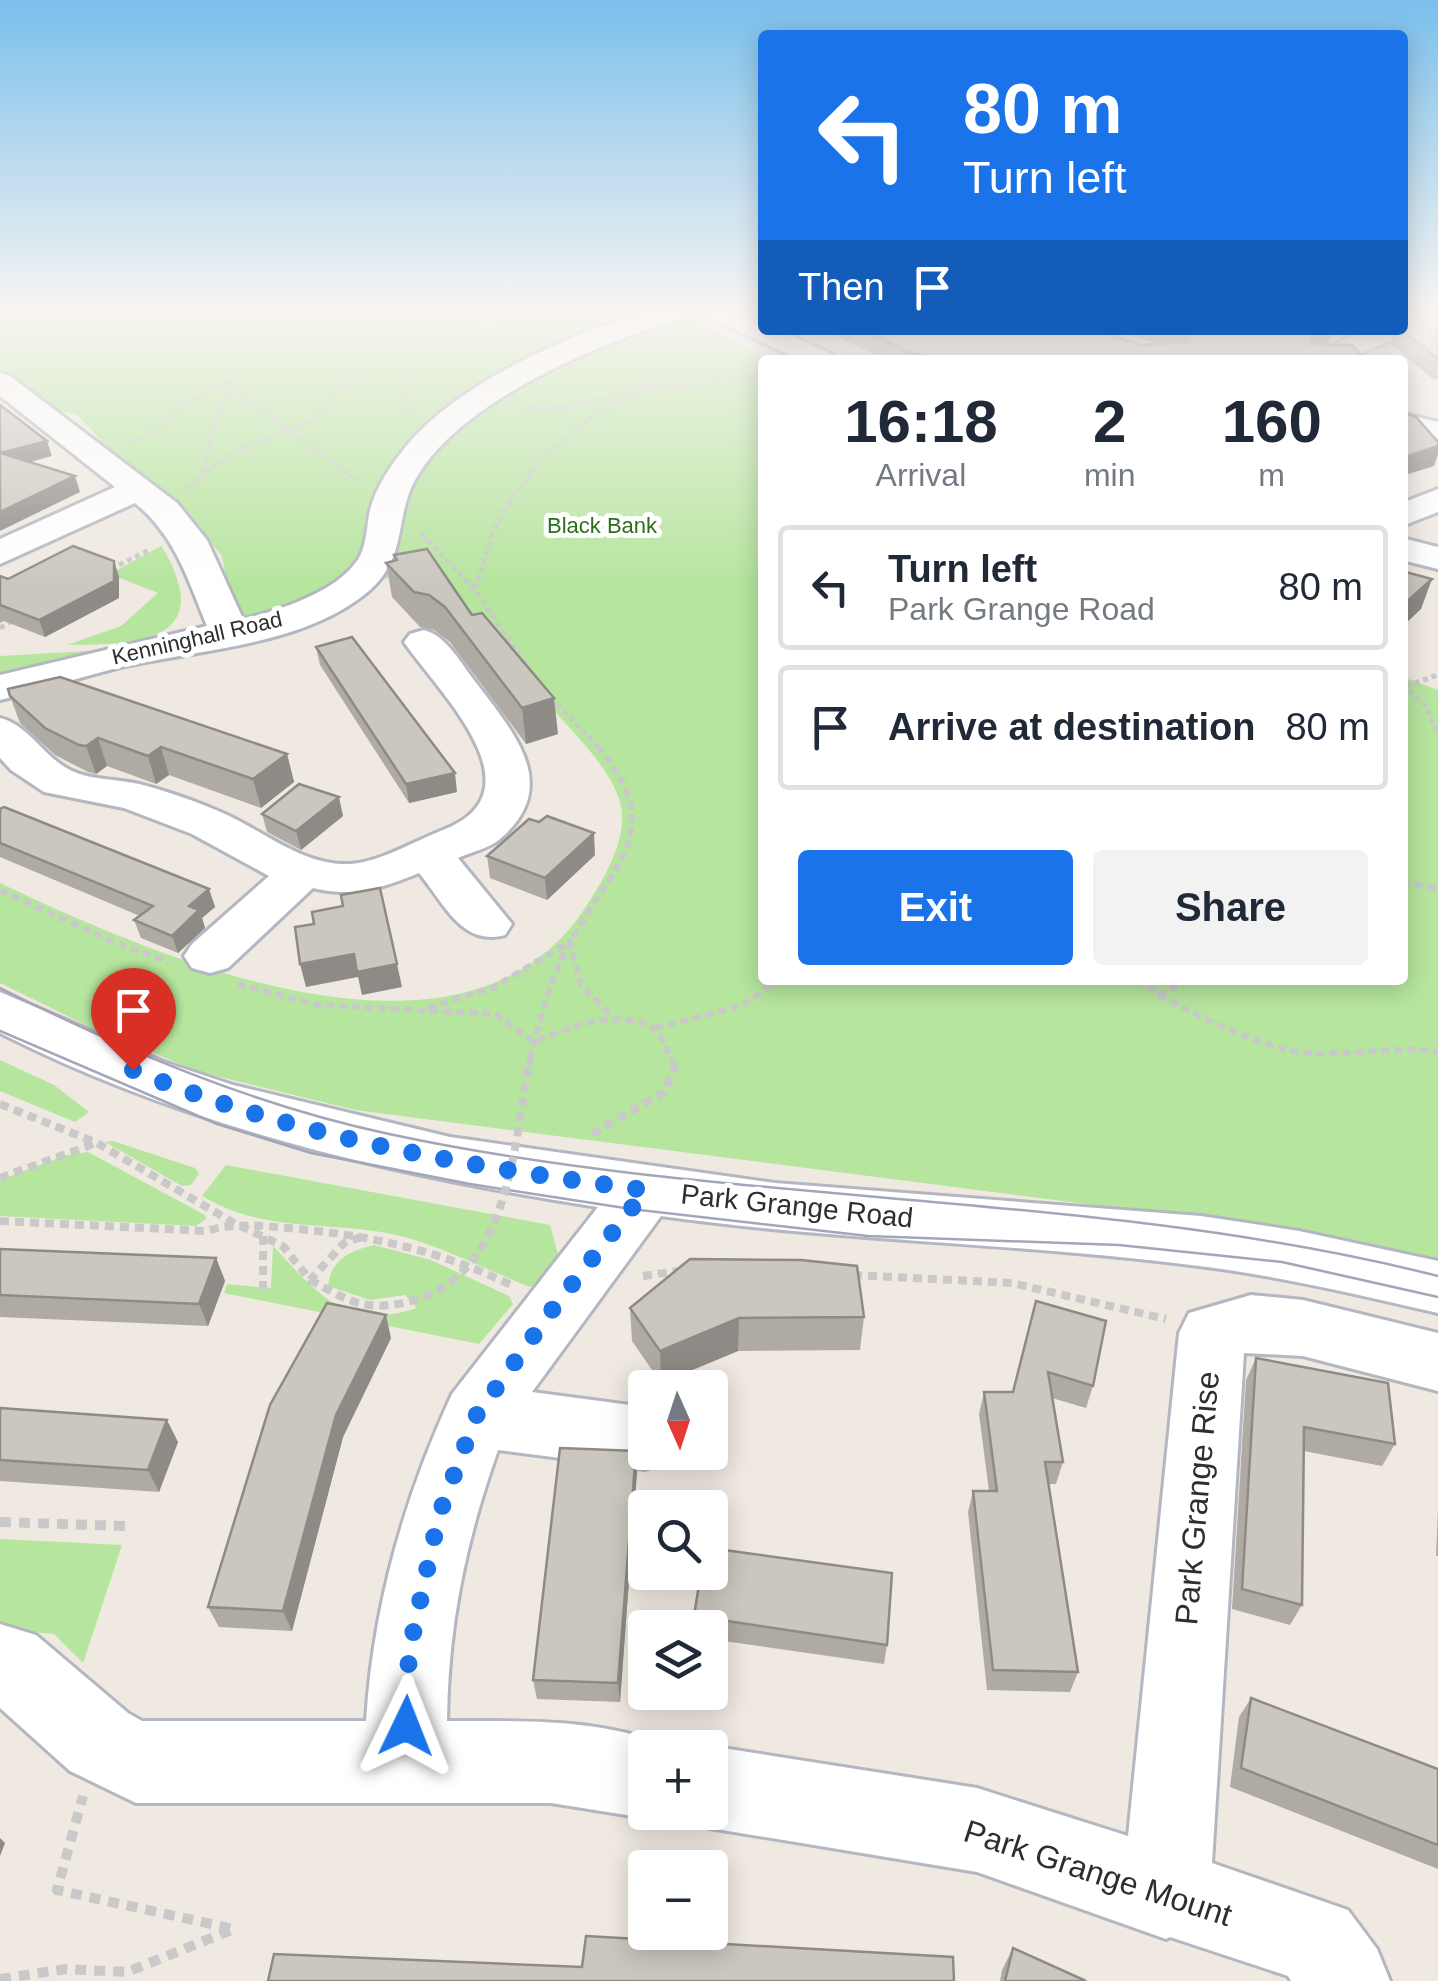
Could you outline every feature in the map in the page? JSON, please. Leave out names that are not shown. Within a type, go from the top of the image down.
[{"type":"street","points":[[23,401],[189,540],[230,633]]},
{"type":"street","name":"Kenninghall Road","points":[[0,688],[78,664],[230,633],[319,630],[333,599],[370,572],[383,550],[393,491],[414,457],[451,422],[481,401]]},
{"type":"street","points":[[1408,424],[1438,431]]},
{"type":"street","points":[[0,553],[113,499],[157,514]]},
{"type":"street","points":[[1408,513],[1438,499]]},
{"type":"street","points":[[1408,550],[1438,558]]},
{"type":"street","points":[[0,731],[17,778],[136,797],[208,824],[285,865],[350,879],[372,876],[482,830],[495,818],[510,786],[507,761],[424,642]]},
{"type":"street","points":[[430,854],[487,924]]},
{"type":"street","points":[[203,967],[304,870]]},
{"type":"street","name":"Park Grange Road","points":[[0,1010],[38,1030],[196,1096],[368,1145],[646,1190],[828,1212],[1040,1226],[1254,1248],[1438,1287]]},
{"type":"street","points":[[405,1764],[409,1652],[439,1515],[476,1416],[646,1190]]},
{"type":"street","name":"Park Grange Rise","points":[[1166,1894],[1212,1333],[1251,1324],[1303,1328],[1438,1362]]},
{"type":"street","points":[[476,1416],[628,1436]]},
{"type":"street","points":[[0,1663],[8,1663],[98,1742],[136,1762],[551,1762],[628,1774]]},
{"type":"street","name":"Park Grange Mount","points":[[728,1791],[976,1830],[1316,1941],[1345,1981]]},
{"type":"path","points":[[124,445],[160,427],[189,401]]},
{"type":"path","points":[[204,472],[223,401]]},
{"type":"path","points":[[253,401],[369,489],[393,491]]},
{"type":"path","points":[[110,570],[157,514],[204,472],[245,446],[314,418],[328,401]]},
{"type":"path","points":[[405,401],[404,409],[451,422]]},
{"type":"path","points":[[476,404],[566,408],[595,401]]},
{"type":"path","points":[[475,590],[489,537],[532,469],[562,438],[621,401]]},
{"type":"path","points":[[2,627],[7,616]]},
{"type":"path","points":[[2,627],[22,616]]},
{"type":"path","points":[[1408,684],[1438,675]]},
{"type":"path","points":[[1408,689],[1434,716],[1438,736]]},
{"type":"path","points":[[1408,882],[1438,884]]},
{"type":"path","points":[[0,890],[112,941],[320,1005],[496,1014],[534,1042],[582,1023],[613,1017]]},
{"type":"path","points":[[424,1010],[494,987],[570,942],[576,980],[591,1000],[613,1017],[655,1028],[741,1006],[771,985]]},
{"type":"path","points":[[1144,985],[1157,995],[1267,1044],[1301,1052],[1406,1048],[1438,1052]]},
{"type":"path","points":[[1157,995],[1178,985]]},
{"type":"path","points":[[592,1134],[664,1092],[675,1068],[666,1041],[655,1028]]},
{"type":"path","points":[[0,1104],[97,1143],[234,1223],[284,1246],[310,1280],[352,1301],[383,1308],[427,1298],[457,1281],[476,1258],[498,1214],[530,1059]]},
{"type":"path","points":[[0,1178],[97,1143]]},
{"type":"path","points":[[0,1221],[206,1230],[234,1223],[366,1236],[466,1263],[520,1289]]},
{"type":"path","points":[[262,1235],[263,1289]]},
{"type":"path","points":[[310,1280],[344,1243],[366,1236]]},
{"type":"path","points":[[638,1277],[670,1270],[701,1270]]},
{"type":"path","points":[[849,1275],[1012,1283],[1119,1305],[1176,1322]]},
{"type":"path","points":[[0,1522],[125,1526]]},
{"type":"path","points":[[0,1979],[66,1968],[128,1972],[234,1929],[58,1890],[98,1742]]},
{"type":"green space","points":[[40,401],[481,401],[428,429],[364,560],[311,602],[251,618],[240,615],[227,584],[222,556],[196,524],[111,451],[77,415]]},
{"type":"green space","name":"Black Bank","points":[[491,401],[758,401],[758,985],[1408,985],[1408,679],[1438,690],[1438,1265],[1320,1234],[355,1110],[200,1072],[92,1028],[0,983],[0,883],[138,943],[220,972],[304,992],[386,1001],[463,993],[531,963],[585,908],[608,869],[622,825],[618,796],[605,771],[430,569],[379,580],[395,551],[408,487],[446,436]]},
{"type":"green space","points":[[161,546],[180,590],[180,609],[172,623],[142,639],[67,645],[121,626],[158,593],[110,574]]},
{"type":"green space","points":[[106,650],[0,679],[0,656]]},
{"type":"green space","points":[[0,1060],[54,1085],[89,1112],[75,1122],[0,1091]]},
{"type":"green space","points":[[113,1141],[195,1168],[199,1174],[191,1185],[182,1186],[105,1142]]},
{"type":"green space","points":[[88,1152],[206,1219],[196,1226],[0,1216],[0,1180],[67,1155]]},
{"type":"green space","points":[[226,1165],[550,1225],[561,1265],[543,1283],[530,1287],[408,1238],[249,1216],[202,1196]]},
{"type":"green space","points":[[374,1245],[431,1260],[509,1296],[513,1304],[479,1344],[224,1293],[227,1284],[271,1288],[273,1246],[335,1304],[371,1315],[417,1308],[405,1295],[370,1300],[328,1286],[337,1263]]},
{"type":"green space","points":[[0,1539],[122,1545],[83,1663],[54,1634],[0,1629]]},
{"type":"building","points":[[0,405],[47,441],[0,453]]},
{"type":"building","points":[[1408,414],[1416,417],[1438,446],[1408,456]]},
{"type":"building","points":[[0,453],[75,476],[0,512]]},
{"type":"building","points":[[73,546],[114,561],[114,581],[39,620],[0,605],[0,576],[8,579]]},
{"type":"building","points":[[427,549],[472,615],[482,613],[554,698],[522,708],[445,607],[429,595],[414,592],[386,563],[397,560],[394,555]]},
{"type":"building","points":[[1408,573],[1432,579],[1408,601]]},
{"type":"building","points":[[352,637],[455,773],[406,784],[316,647]]},
{"type":"building","points":[[60,677],[287,754],[253,779],[161,747],[148,756],[98,738],[86,746],[79,745],[45,728],[10,696],[8,689]]},
{"type":"building","points":[[299,784],[339,797],[296,831],[262,814]]},
{"type":"building","points":[[4,807],[209,889],[189,906],[199,910],[172,936],[134,920],[153,906],[0,843],[0,809]]},
{"type":"building","points":[[547,816],[594,833],[545,878],[487,856],[529,819],[539,822]]},
{"type":"building","points":[[380,888],[397,964],[357,972],[354,954],[300,964],[295,927],[314,924],[312,912],[343,906],[341,895]]},
{"type":"building","points":[[0,1249],[216,1258],[199,1304],[0,1295]]},
{"type":"building","points":[[690,1259],[801,1260],[857,1266],[864,1317],[739,1318],[660,1351],[630,1308]]},
{"type":"building","points":[[1036,1301],[1106,1321],[1093,1386],[1048,1372],[1063,1462],[1045,1462],[1078,1672],[993,1670],[973,1491],[997,1491],[984,1392],[1013,1392]]},
{"type":"building","points":[[327,1303],[386,1315],[336,1415],[283,1611],[208,1607],[270,1405]]},
{"type":"building","points":[[1256,1358],[1388,1383],[1395,1444],[1304,1427],[1302,1605],[1242,1589]]},
{"type":"building","points":[[0,1408],[167,1420],[148,1470],[0,1460]]},
{"type":"building","points":[[560,1448],[628,1451],[628,1470],[635,1470],[633,1490],[628,1490],[628,1554],[618,1683],[533,1680]]},
{"type":"building","points":[[728,1550],[892,1573],[887,1645],[728,1621],[728,1610],[695,1610],[698,1590],[728,1590]]},
{"type":"building","points":[[1251,1698],[1438,1769],[1438,1845],[1241,1768]]},
{"type":"building","points":[[586,1936],[628,1938],[628,1950],[728,1950],[728,1944],[953,1957],[954,1981],[268,1981],[274,1954],[582,1967]]},
{"type":"building","points":[[1013,1948],[1086,1981],[1005,1981]]},
{"type":"tram line","points":[[0,988],[190,1073],[288,1108],[389,1134],[519,1158],[650,1175],[1177,1228],[1308,1248],[1438,1276]]},
{"type":"tram line","points":[[0,1031],[217,1124],[311,1153],[470,1184],[631,1209],[868,1236],[1119,1245],[1282,1262],[1438,1297]]},
{"type":"route","points":[[133,1070],[196,1096],[368,1145],[646,1190],[476,1416],[439,1515],[409,1652],[406,1726]]}]
